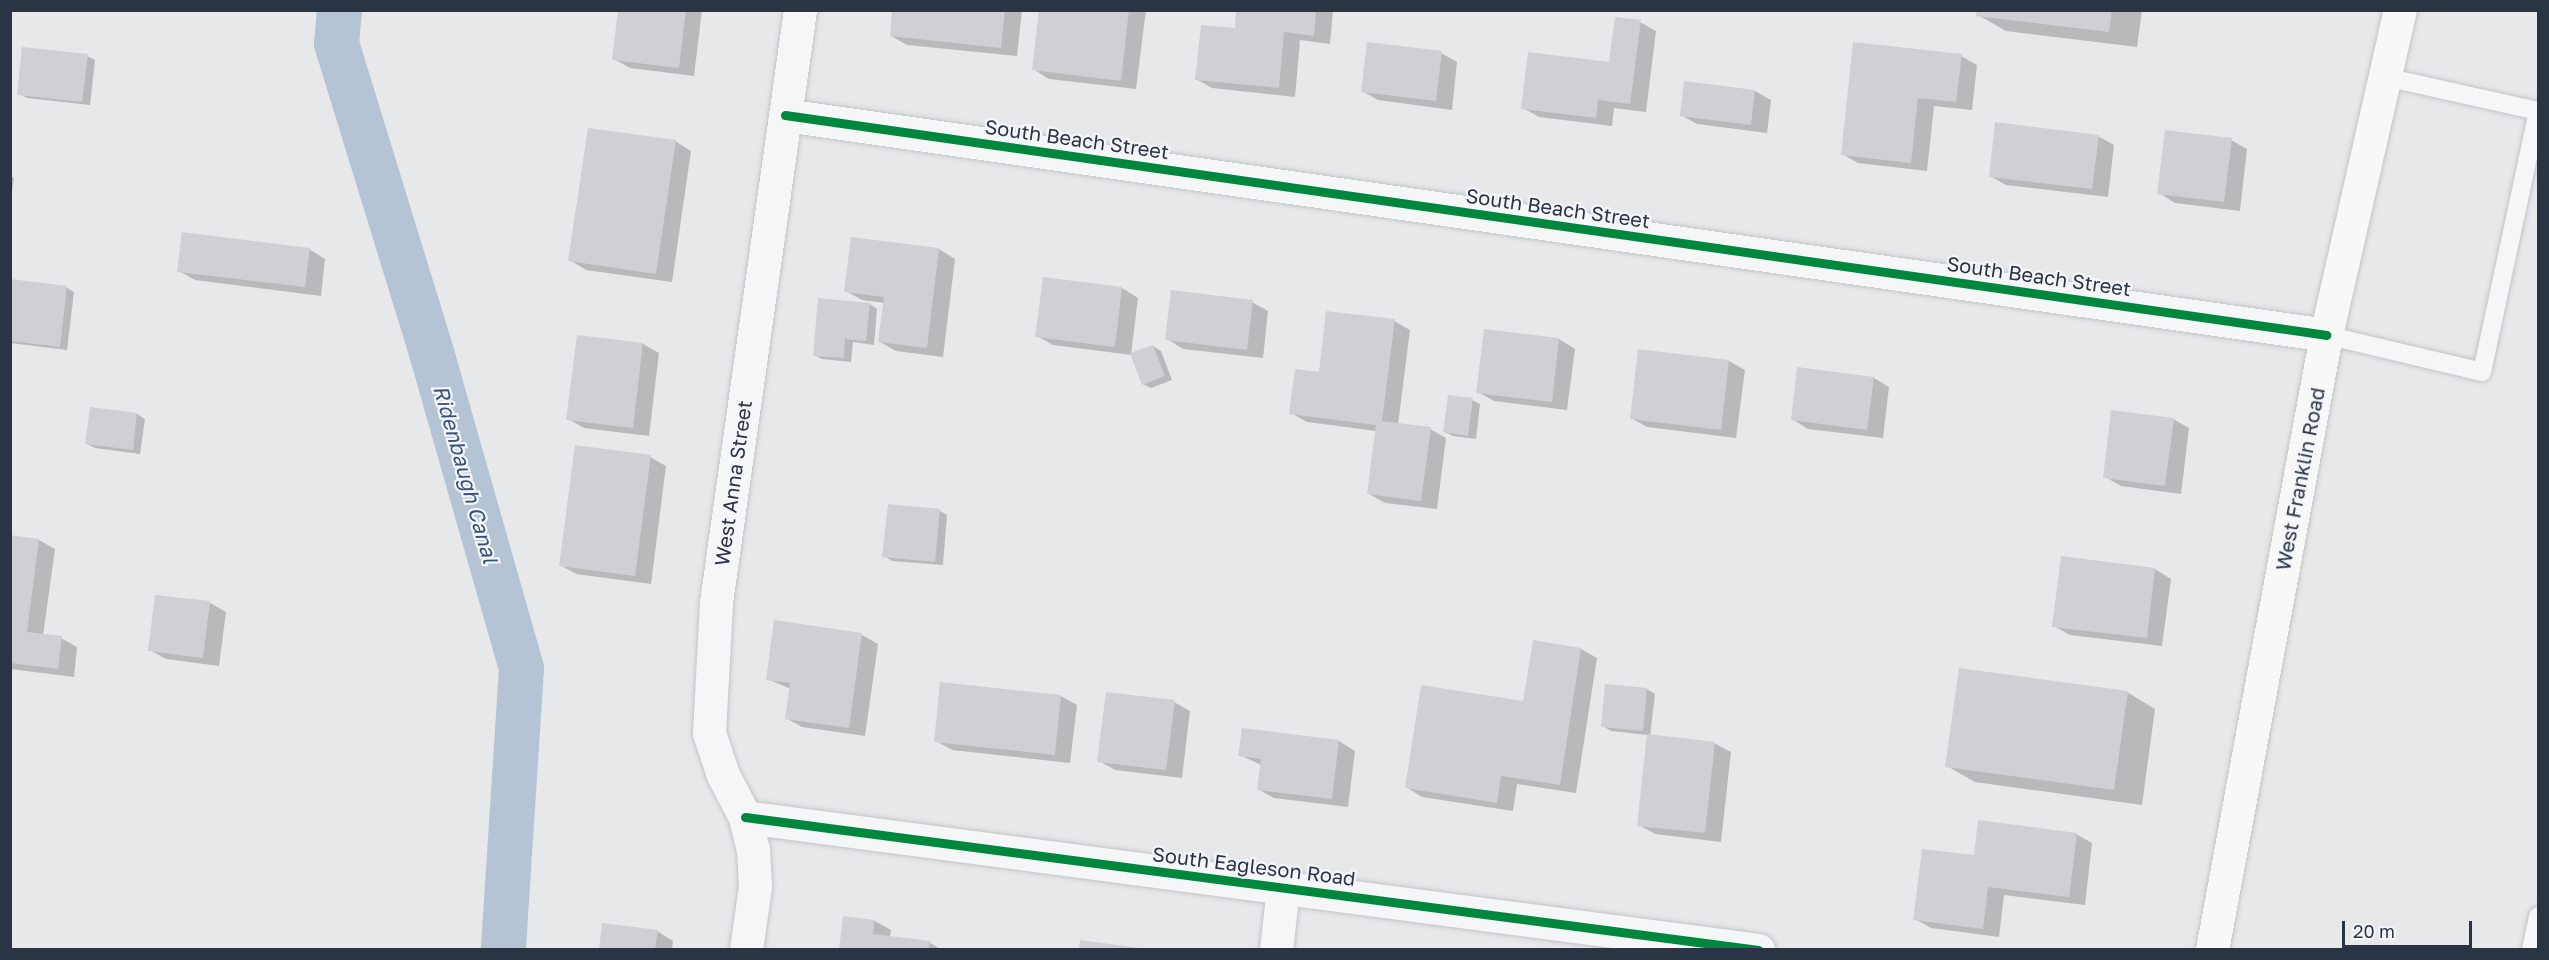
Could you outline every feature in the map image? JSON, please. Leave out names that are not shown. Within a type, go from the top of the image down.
[{"type":"street","name":"West Anna Street","points":[[747,950],[755,886],[753,850],[745,817],[723,775],[709,733],[716,614],[800,10]]},
{"type":"street","name":"West Franklin Road","points":[[2212,950],[2326,335],[2400,10]]},
{"type":"street","name":"South Beach Street","points":[[785,115],[2326,335]]},
{"type":"street","name":"South Eagleson Road","points":[[745,817],[1758,950]]},
{"type":"street","points":[[1276,950],[1282,888]]},
{"type":"lane","points":[[2326,335],[2482,372],[2538,111],[2385,77]]},
{"type":"lane","points":[[2531,950],[2538,916]]},
{"type":"building","points":[[618,10],[686,10],[679,68],[612,60]]},
{"type":"building","points":[[892,10],[1005,10],[1001,48],[890,36]]},
{"type":"building","points":[[1039,10],[1129,10],[1121,81],[1032,70]]},
{"type":"building","points":[[1236,10],[1316,10],[1314,36],[1284,32],[1279,88],[1195,80],[1201,25],[1235,28]]},
{"type":"building","points":[[1977,10],[2112,10],[2109,32],[1976,16]]},
{"type":"building","points":[[1615,17],[1641,20],[1630,104],[1598,100],[1596,118],[1521,109],[1528,52],[1609,62]]},
{"type":"building","points":[[1367,42],[1442,51],[1436,101],[1361,92]]},
{"type":"building","points":[[1853,42],[1962,54],[1956,102],[1918,98],[1911,163],[1841,155]]},
{"type":"building","points":[[22,47],[88,54],[82,102],[17,95]]},
{"type":"building","points":[[1684,81],[1755,90],[1751,125],[1680,116]]},
{"type":"building","points":[[1995,122],[2099,135],[2092,189],[1989,177]]},
{"type":"building","points":[[588,128],[676,140],[656,274],[568,261]]},
{"type":"building","points":[[2165,130],[2232,138],[2224,202],[2157,194]]},
{"type":"building","points":[[182,232],[310,248],[305,287],[177,272]]},
{"type":"building","points":[[851,237],[939,248],[927,348],[878,342],[884,297],[844,292]]},
{"type":"building","points":[[1043,277],[1122,287],[1115,347],[1035,337]]},
{"type":"building","points":[[10,279],[67,286],[60,347],[10,341]]},
{"type":"building","points":[[1171,290],[1253,300],[1247,350],[1165,340]]},
{"type":"building","points":[[818,298],[870,303],[866,341],[845,339],[844,358],[813,356]]},
{"type":"building","points":[[1326,311],[1395,319],[1382,421],[1431,427],[1421,501],[1367,494],[1376,425],[1289,414],[1295,369],[1319,372]]},
{"type":"building","points":[[1484,329],[1559,338],[1552,402],[1476,393]]},
{"type":"building","points":[[577,335],[643,343],[633,428],[566,420]]},
{"type":"building","points":[[1153,345],[1165,376],[1142,385],[1130,353]]},
{"type":"building","points":[[1638,349],[1729,360],[1721,430],[1630,419]]},
{"type":"building","points":[[1797,367],[1874,377],[1867,430],[1791,420]]},
{"type":"building","points":[[1448,395],[1473,398],[1468,436],[1443,432]]},
{"type":"building","points":[[90,407],[137,413],[133,450],[85,444]]},
{"type":"building","points":[[2111,410],[2174,418],[2165,486],[2103,478]]},
{"type":"building","points":[[575,445],[651,455],[635,576],[559,566]]},
{"type":"building","points":[[888,504],[940,509],[935,562],[882,557]]},
{"type":"building","points":[[10,535],[39,539],[27,632],[62,636],[58,669],[10,663]]},
{"type":"building","points":[[2061,556],[2155,568],[2147,638],[2052,627]]},
{"type":"building","points":[[155,595],[210,601],[203,658],[148,651]]},
{"type":"building","points":[[774,620],[862,633],[849,728],[785,719],[790,683],[766,680]]},
{"type":"building","points":[[1533,640],[1581,648],[1560,785],[1501,776],[1497,803],[1405,788],[1421,685],[1523,701]]},
{"type":"building","points":[[1959,668],[2128,691],[2114,790],[1945,767]]},
{"type":"building","points":[[940,682],[1061,695],[1055,755],[934,742]]},
{"type":"building","points":[[1605,684],[1647,688],[1643,731],[1601,727]]},
{"type":"building","points":[[1106,692],[1175,700],[1166,770],[1097,762]]},
{"type":"building","points":[[1242,728],[1339,740],[1332,799],[1257,790],[1261,759],[1238,756]]},
{"type":"building","points":[[1647,734],[1715,742],[1705,833],[1637,826]]},
{"type":"building","points":[[1978,820],[2077,833],[2069,897],[1988,887],[1983,929],[1913,920],[1922,849],[1974,855]]},
{"type":"building","points":[[843,916],[875,920],[873,934],[930,941],[929,950],[839,950]]},
{"type":"building","points":[[602,923],[658,930],[655,950],[599,950]]},
{"type":"building","points":[[1080,940],[1140,948],[1140,950],[1079,950]]},
{"type":"waterway","name":"Ridenbaugh Canal","points":[[339,10],[336,43],[431,352],[521,668],[503,950]]},
{"type":"cycle path","points":[[785,115],[2326,335]]},
{"type":"cycle path","points":[[745,817],[1758,950]]}]
